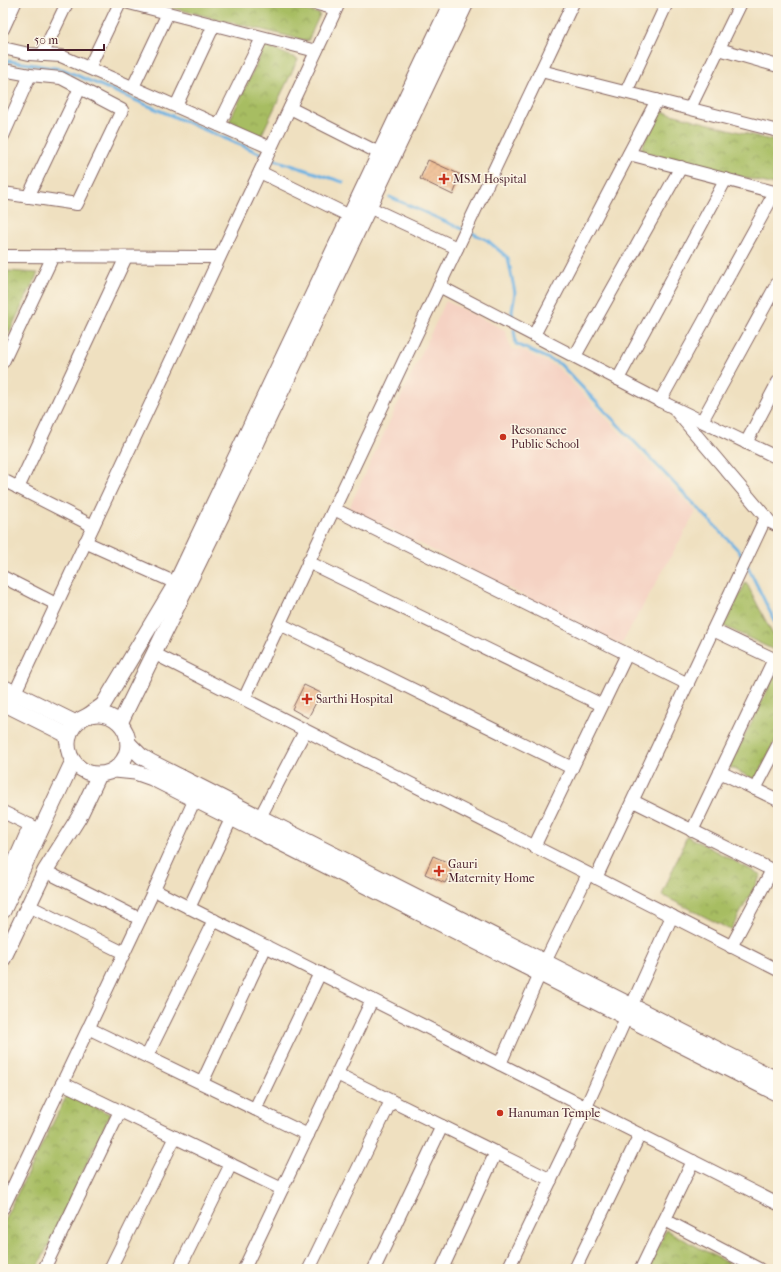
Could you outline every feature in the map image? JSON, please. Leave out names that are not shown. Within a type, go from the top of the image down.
[{"type":"street","points":[[3,29],[15,3]]},
{"type":"street","points":[[42,55],[67,3]]},
{"type":"street","points":[[89,68],[120,3]]},
{"type":"street","points":[[129,3],[316,52]]},
{"type":"street","points":[[7,697],[56,604],[338,6],[314,3]]},
{"type":"street","points":[[67,740],[71,728],[76,723],[103,705],[176,583],[364,204],[451,3]]},
{"type":"street","points":[[386,156],[466,3]]},
{"type":"street","points":[[244,699],[573,3]]},
{"type":"street","points":[[626,92],[667,3]]},
{"type":"street","points":[[690,108],[741,3]]},
{"type":"street","points":[[133,87],[168,13]]},
{"type":"street","points":[[176,106],[214,25]]},
{"type":"street","points":[[219,125],[262,38]]},
{"type":"street","points":[[3,48],[42,55],[61,56],[219,125],[268,153]]},
{"type":"street","points":[[719,49],[778,66]]},
{"type":"street","points":[[3,70],[60,78],[122,110],[77,204],[3,193]]},
{"type":"street","points":[[541,71],[778,131]]},
{"type":"street","points":[[3,136],[30,75]]},
{"type":"street","points":[[28,197],[80,88]]},
{"type":"street","points":[[534,335],[657,100]]},
{"type":"street","points":[[290,108],[386,156]]},
{"type":"street","points":[[629,154],[776,192],[660,401]]},
{"type":"street","points":[[575,356],[680,168]]},
{"type":"street","points":[[260,172],[356,219]]},
{"type":"street","points":[[618,379],[726,179]]},
{"type":"street","points":[[364,204],[457,248]]},
{"type":"street","points":[[120,723],[155,654],[356,219]]},
{"type":"street","points":[[3,256],[219,257]]},
{"type":"street","points":[[3,362],[53,256]]},
{"type":"street","points":[[18,488],[126,257]]},
{"type":"street","points":[[702,421],[778,282]]},
{"type":"street","points":[[439,286],[660,401],[778,458]]},
{"type":"street","points":[[746,443],[778,382]]},
{"type":"street","points":[[672,407],[770,522],[778,526]]},
{"type":"street","points":[[3,480],[92,526]]},
{"type":"street","points":[[334,508],[688,684]]},
{"type":"street","points":[[500,1064],[543,968],[633,801],[766,517]]},
{"type":"street","points":[[85,542],[176,583]]},
{"type":"street","points":[[308,562],[602,705]]},
{"type":"street","points":[[3,577],[56,604]]},
{"type":"street","points":[[280,624],[572,768]]},
{"type":"street","points":[[692,831],[774,659],[713,630]]},
{"type":"street","points":[[155,654],[778,970]]},
{"type":"street","points":[[534,847],[626,654]]},
{"type":"street","points":[[7,697],[76,723]]},
{"type":"street","points":[[7,697],[67,735],[68,751],[73,762],[84,772],[99,775],[114,770],[142,774],[198,793],[628,1011],[778,1094]]},
{"type":"street","points":[[89,715],[100,714],[111,717],[120,723],[126,732],[128,743],[124,758],[114,770]]},
{"type":"street","points":[[257,823],[305,730]]},
{"type":"street","points":[[128,743],[141,756],[232,817],[257,823]]},
{"type":"street","points":[[756,789],[778,745]]},
{"type":"street","points":[[3,886],[73,762]]},
{"type":"street","points":[[720,772],[778,800]]},
{"type":"street","points":[[3,959],[45,871],[79,817],[99,775]]},
{"type":"street","points":[[3,1208],[154,890],[198,793]]},
{"type":"street","points":[[633,801],[775,872],[732,947]]},
{"type":"street","points":[[3,812],[36,828]]},
{"type":"street","points":[[189,908],[232,817]]},
{"type":"street","points":[[3,911],[36,828]]},
{"type":"street","points":[[45,871],[140,919]]},
{"type":"street","points":[[154,890],[778,1204]]},
{"type":"street","points":[[29,906],[124,953]]},
{"type":"street","points":[[508,1269],[586,1107],[672,916]]},
{"type":"street","points":[[147,1056],[214,920]]},
{"type":"street","points":[[202,1083],[266,946]]},
{"type":"street","points":[[255,1109],[320,973]]},
{"type":"street","points":[[244,1269],[372,1000]]},
{"type":"street","points":[[628,1011],[778,1080]]},
{"type":"street","points":[[88,1028],[308,1135]]},
{"type":"street","points":[[337,1074],[551,1180]]},
{"type":"street","points":[[62,1083],[282,1189]]},
{"type":"street","points":[[309,1269],[391,1100]]},
{"type":"street","points":[[44,1269],[120,1111]]},
{"type":"street","points":[[374,1269],[442,1126]]},
{"type":"street","points":[[575,1269],[640,1134]]},
{"type":"street","points":[[110,1269],[175,1137]]},
{"type":"street","points":[[442,1269],[496,1152]]},
{"type":"street","points":[[641,1269],[693,1161]]},
{"type":"street","points":[[179,1269],[231,1164]]},
{"type":"street","points":[[665,1220],[755,1268]]},
{"type":"shaded area","name":"Resonance Public School","points":[[446,301],[505,330],[511,349],[521,350],[557,367],[696,512],[621,645],[349,508]]},
{"type":"green space","points":[[152,3],[277,3],[320,14],[308,41]]},
{"type":"green space","points":[[265,46],[298,59],[261,136],[229,122]]},
{"type":"green space","points":[[660,111],[778,142],[778,186],[640,151]]},
{"type":"green space","points":[[8,271],[38,273],[3,345],[3,281]]},
{"type":"green space","points":[[746,582],[778,645],[778,652],[724,626]]},
{"type":"green space","points":[[778,669],[778,735],[756,780],[729,767]]},
{"type":"green space","points":[[687,836],[761,875],[731,930],[662,895]]},
{"type":"green space","points":[[67,1095],[110,1114],[37,1269],[3,1269],[3,1222]]},
{"type":"green space","points":[[666,1230],[739,1269],[648,1269]]},
{"type":"building","points":[[428,160],[461,175],[453,195],[420,179]]},
{"type":"building","points":[[304,685],[321,693],[308,718],[292,709]]},
{"type":"building","points":[[433,856],[454,865],[445,883],[425,874]]},
{"type":"waterway","points":[[3,60],[62,69],[264,155]]},
{"type":"waterway","points":[[269,158],[343,182]]},
{"type":"waterway","points":[[390,197],[462,229]]},
{"type":"waterway","points":[[468,231],[487,240],[508,258],[515,293],[512,311],[513,320]]},
{"type":"waterway","points":[[514,330],[516,344],[560,364],[739,551],[743,559]]},
{"type":"waterway","points":[[747,565],[778,628]]},
{"type":"place","name":"MSM Hospital","points":[[444,179]]},
{"type":"place","name":"Resonance Public School","points":[[503,437]]},
{"type":"place","name":"Sarthi Hospital","points":[[307,699]]},
{"type":"place","name":"Gauri Maternity Home","points":[[439,871]]},
{"type":"place","name":"Hanuman Temple","points":[[500,1113]]}]
